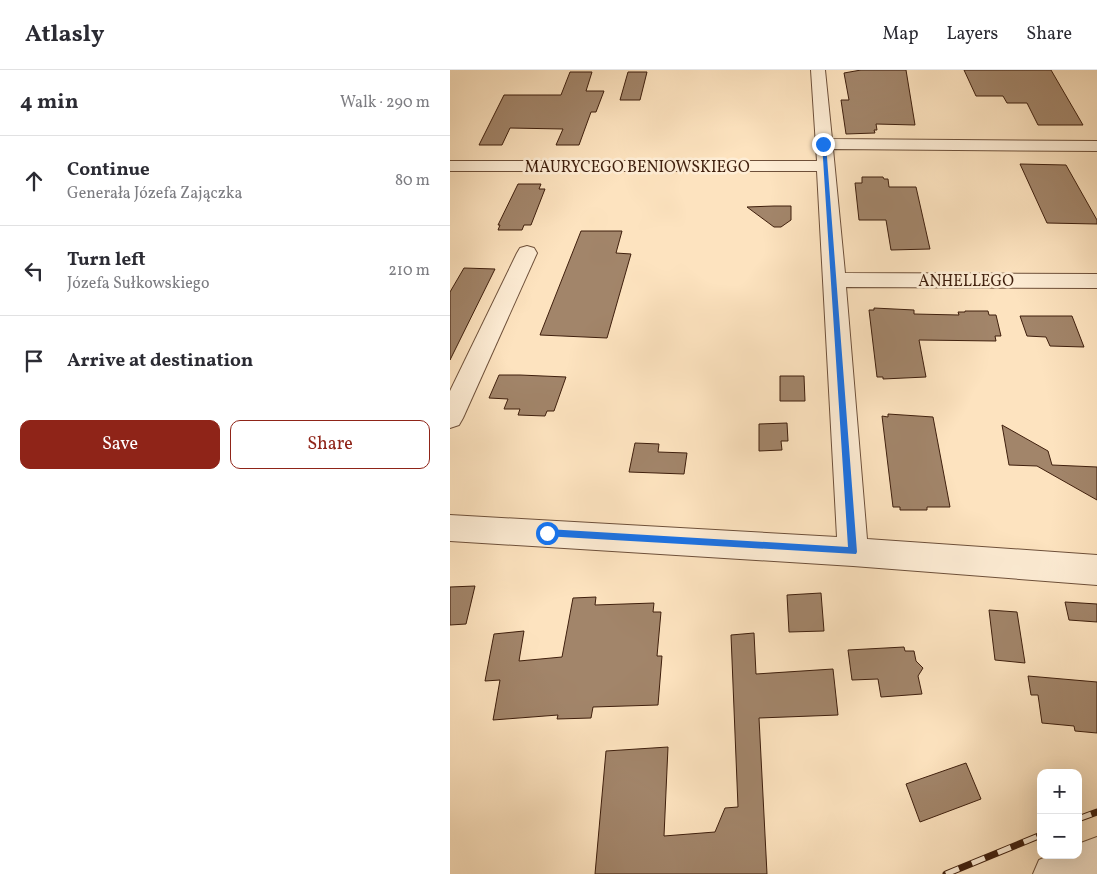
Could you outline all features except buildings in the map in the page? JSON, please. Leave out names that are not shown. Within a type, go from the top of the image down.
[{"type":"street","points":[[818,70],[824,166],[835,280],[853,552]]},
{"type":"street","points":[[823,144],[1097,146]]},
{"type":"street","name":"MAURYCEGO BENIOWSKIEGO","points":[[450,166],[824,166]]},
{"type":"street","points":[[450,418],[527,253]]},
{"type":"street","name":"ANHELLEGO","points":[[835,280],[1097,281]]},
{"type":"street","points":[[450,528],[853,552],[1097,570]]},
{"type":"street","points":[[1053,874],[1097,857]]},
{"type":"railway","points":[[1082,818],[1097,812]]},
{"type":"railway","points":[[946,874],[1037,837]]},
{"type":"route","points":[[547,533],[853,552],[835,280],[823,144]]}]
